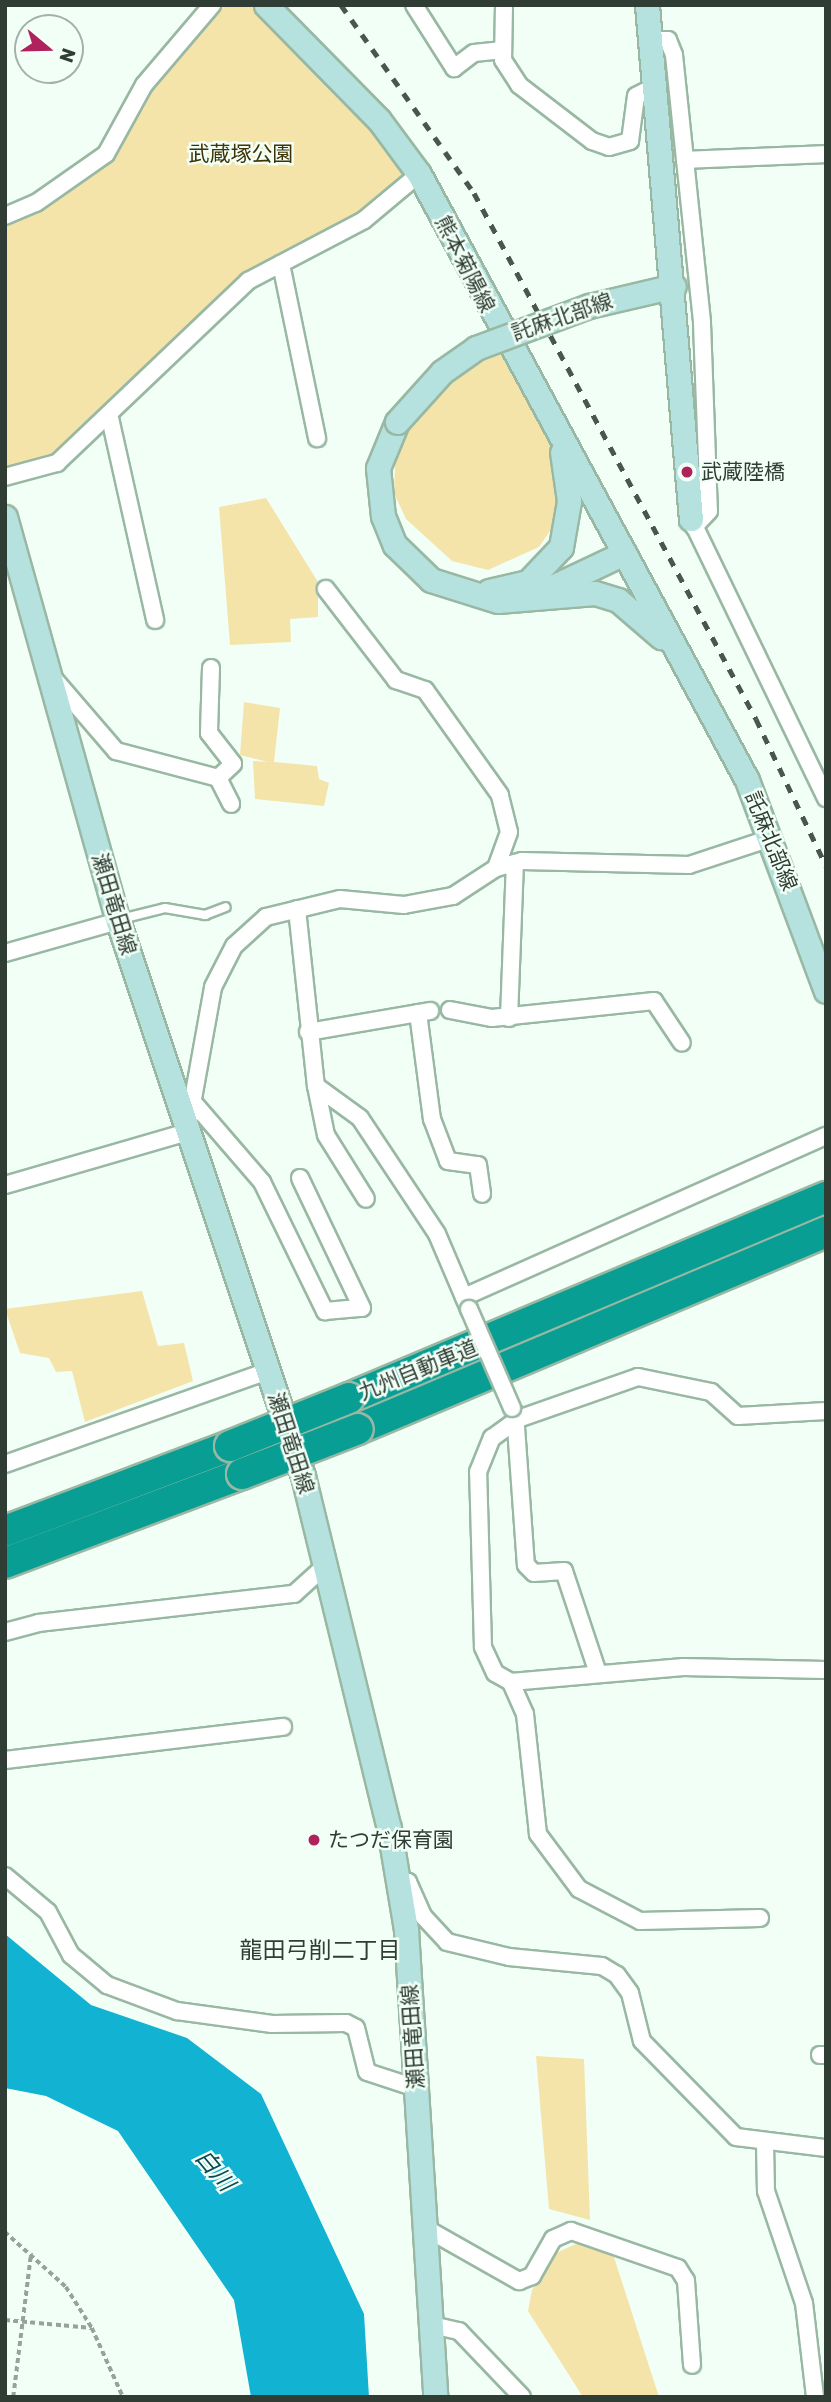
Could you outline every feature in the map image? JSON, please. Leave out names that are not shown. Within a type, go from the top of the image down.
[{"type":"highway","name":"九州自動車道","points":[[5,1531],[349,1398],[826,1197]]},
{"type":"highway","name":"九州自動車道","points":[[5,1563],[358,1429],[826,1232]]},
{"type":"main road","name":"熊本菊陽線","points":[[266,5],[379,120],[419,174],[624,553]]},
{"type":"main road","points":[[647,5],[693,523]]},
{"type":"main road","name":"託麻北部線","points":[[674,286],[589,306],[476,348],[442,372],[397,422],[379,468],[383,516],[408,560],[447,588],[498,601],[595,593],[618,600],[682,660]]},
{"type":"main road","points":[[447,588],[506,590],[554,559],[568,526],[560,437]]},
{"type":"main road","name":"瀬田竜田線","points":[[5,517],[45,668],[118,921],[268,1371],[326,1565],[401,1882],[427,2229],[435,2397]]},
{"type":"main road","name":"託麻北部線","points":[[498,601],[555,587],[624,553],[682,660],[771,838],[826,991]]},
{"type":"street","points":[[5,216],[36,203],[106,154],[144,85],[212,5]]},
{"type":"street","points":[[414,5],[454,68],[474,53],[503,50]]},
{"type":"street","points":[[504,5],[503,50],[519,85],[609,147],[630,141],[635,96],[656,86]]},
{"type":"street","points":[[651,40],[668,40],[674,55],[702,323],[709,511],[693,523],[826,798]]},
{"type":"street","points":[[685,160],[826,154]]},
{"type":"street","points":[[5,477],[57,463],[110,418],[210,312],[281,264],[364,220],[419,174]]},
{"type":"street","points":[[281,264],[317,438]]},
{"type":"street","points":[[110,418],[155,620]]},
{"type":"street","points":[[326,589],[396,680],[425,690],[500,794],[509,832],[496,868]]},
{"type":"street","points":[[45,668],[116,751],[218,778]]},
{"type":"street","points":[[211,668],[209,733],[233,764],[218,778]]},
{"type":"street","points":[[218,778],[230,804]]},
{"type":"street","points":[[5,1185],[187,1132],[213,987],[234,946],[266,917],[340,899],[404,905],[453,896],[496,868],[515,863],[689,865],[771,838]]},
{"type":"street","points":[[509,1017],[515,863]]},
{"type":"street","points":[[297,909],[308,1032],[326,1135],[366,1199]]},
{"type":"street","points":[[5,953],[118,921]]},
{"type":"street","points":[[450,1010],[509,1017],[654,1001],[682,1043]]},
{"type":"street","points":[[308,1032],[424,1012],[432,1119],[448,1161],[478,1165],[482,1194]]},
{"type":"street","points":[[316,1086],[360,1118],[437,1234],[515,1414],[526,1565],[534,1573],[564,1571],[598,1673]]},
{"type":"street","points":[[193,1102],[262,1182],[325,1311],[362,1308],[300,1178]]},
{"type":"street","points":[[466,1303],[826,1136]]},
{"type":"street","points":[[5,1464],[268,1371]]},
{"type":"street","points":[[826,1411],[738,1416],[711,1392],[677,1380],[638,1377],[515,1414],[492,1438],[478,1472],[484,1647],[495,1673],[511,1682],[683,1667],[826,1670]]},
{"type":"street","points":[[5,1632],[38,1623],[294,1594],[326,1565]]},
{"type":"street","points":[[511,1682],[524,1714],[538,1834],[579,1889],[640,1921],[760,1918]]},
{"type":"street","points":[[5,1760],[283,1727]]},
{"type":"street","points":[[5,1876],[48,1912],[71,1955],[107,1985],[177,2011],[272,2024],[346,2023],[356,2028],[367,2072],[416,2088]]},
{"type":"street","points":[[401,1882],[408,1882],[423,1916],[447,1942],[509,1957],[602,1966],[617,1975],[630,1993],[637,2031],[655,2057],[726,2130],[765,2144],[826,2148]]},
{"type":"street","points":[[765,2144],[766,2191],[804,2302],[815,2397]]},
{"type":"street","points":[[427,2229],[519,2281],[532,2276],[553,2239],[571,2231],[678,2268],[686,2281],[692,2365]]},
{"type":"street","points":[[432,2325],[459,2331],[522,2397]]},
{"type":"lane","points":[[118,921],[165,908],[205,915],[226,907]]},
{"type":"path","points":[[5,2232],[66,2287],[92,2328],[123,2397]]},
{"type":"path","points":[[13,2397],[31,2253]]},
{"type":"path","points":[[5,2320],[92,2328]]},
{"type":"green space","name":"武蔵塚公園","points":[[212,5],[263,5],[419,174],[364,220],[248,281],[57,463],[5,477],[5,216],[106,154],[144,85]]},
{"type":"green space","points":[[502,345],[553,441],[563,512],[539,547],[488,570],[452,561],[406,519],[394,493],[396,440],[452,372]]},
{"type":"green space","points":[[266,498],[318,582],[318,617],[290,619],[291,642],[230,645],[219,507]]},
{"type":"green space","points":[[244,702],[280,708],[274,762],[317,766],[319,779],[329,783],[324,806],[255,799],[253,761],[268,762],[240,755]]},
{"type":"green space","points":[[142,1291],[158,1346],[184,1343],[193,1381],[85,1422],[72,1371],[56,1372],[49,1358],[20,1353],[5,1309]]},
{"type":"green space","points":[[536,2056],[584,2059],[590,2220],[549,2209]]},
{"type":"green space","points":[[580,2242],[613,2254],[659,2397],[583,2397],[528,2311],[532,2290],[556,2253]]},
{"type":"water","name":"白川","points":[[5,1934],[91,2005],[187,2038],[261,2094],[364,2314],[369,2397],[251,2397],[234,2300],[118,2131],[46,2096],[5,2088]]},
{"type":"railway","points":[[341,5],[474,193],[756,719],[826,866]]},
{"type":"place","name":"武蔵陸橋","points":[[687,472]]},
{"type":"place","name":"たつだ保育園","points":[[314,1840]]},
{"type":"district","name":"龍田弓削二丁目","points":[[320,1950]]}]
